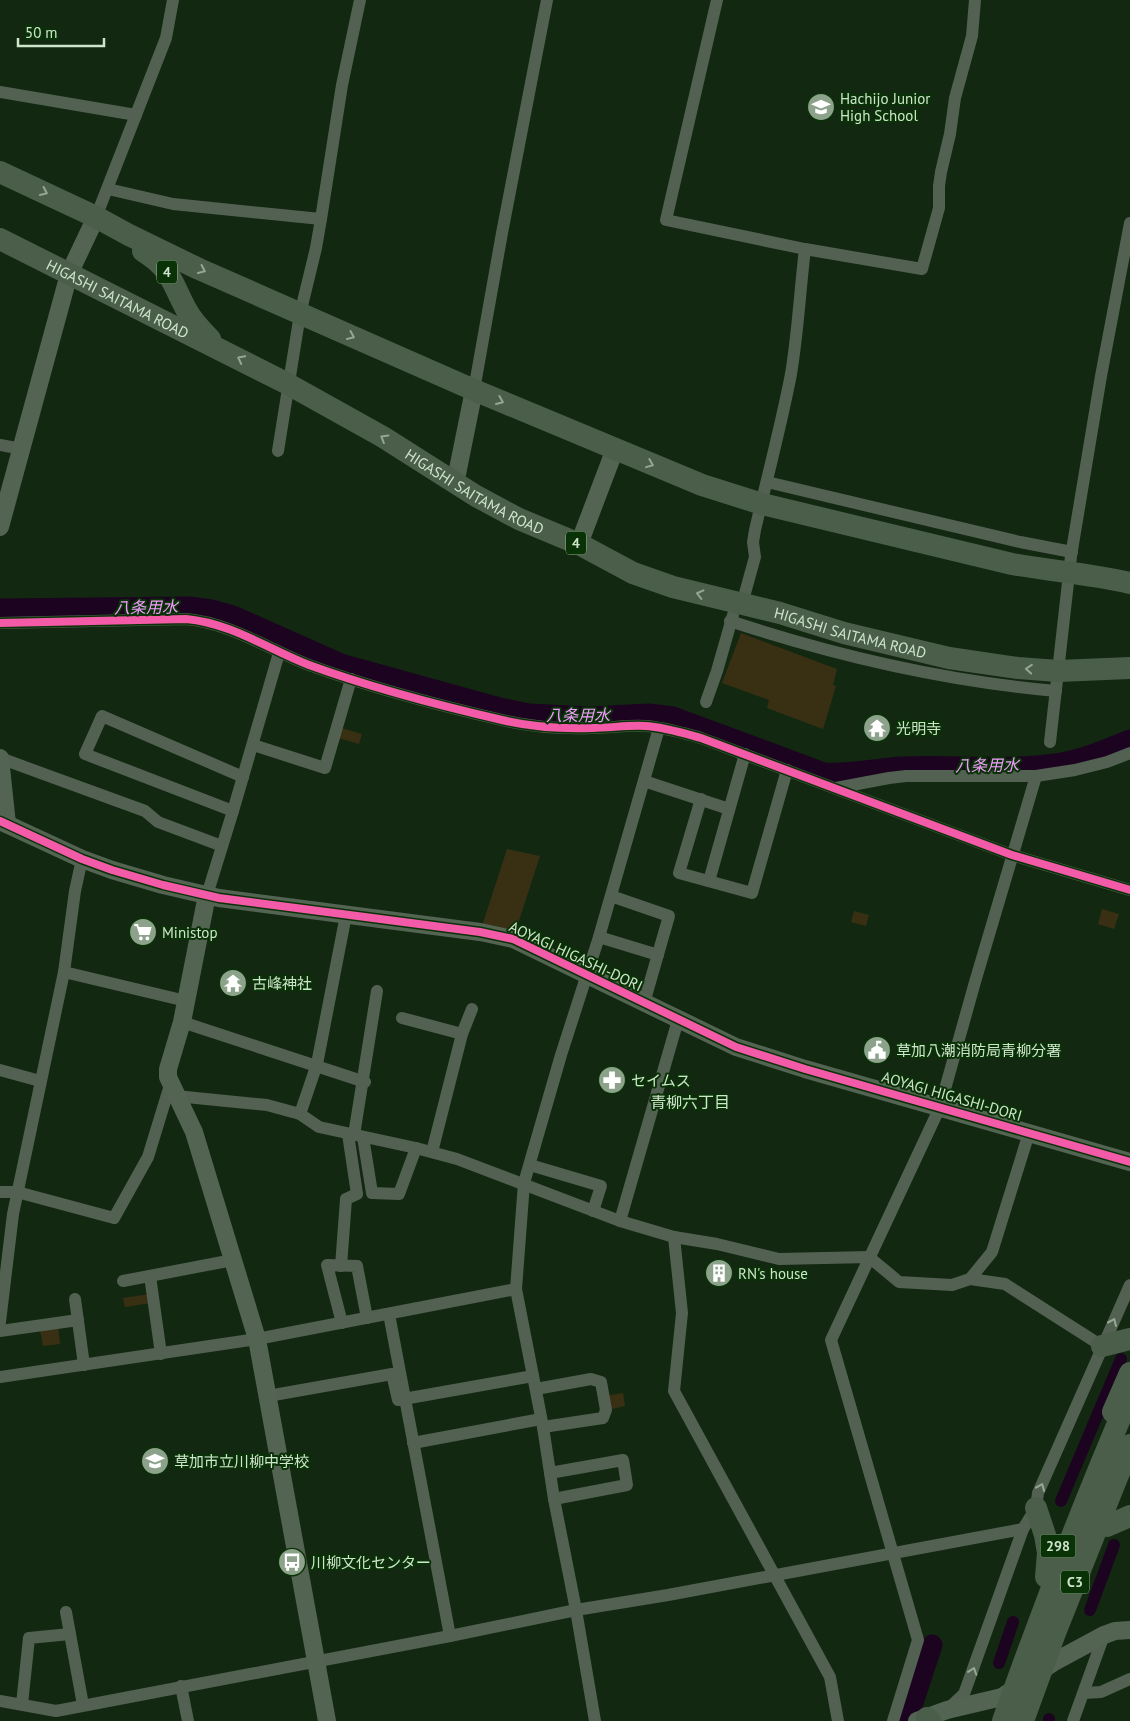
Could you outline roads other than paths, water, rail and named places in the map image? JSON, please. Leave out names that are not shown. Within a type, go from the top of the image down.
[{"type":"highway","name":"4","points":[[0,172],[96,216],[129,235],[199,269],[474,390],[702,485],[762,504],[1012,564],[1070,562],[1123,580]]},
{"type":"highway","name":"4","points":[[96,216],[109,232],[155,258],[163,266],[171,277],[194,322],[218,348]]},
{"type":"highway","name":"4","points":[[0,225],[55,255],[69,274]]},
{"type":"highway","name":"HIGASHI SAITAMA ROAD","points":[[0,239],[288,384],[383,437],[455,484],[519,519],[579,544],[633,573],[736,609],[780,613],[888,644],[949,658],[1018,668],[1057,681],[1130,668]]},
{"type":"highway","points":[[1102,1346],[1130,1339]]},
{"type":"highway","name":"298","points":[[993,1721],[1081,1488],[1130,1373]]},
{"type":"highway","name":"C3","points":[[1004,1721],[1034,1634],[1085,1503],[1130,1395]]},
{"type":"highway","name":"C3","points":[[1023,1721],[1062,1615],[1130,1445]]},
{"type":"highway","name":"298","points":[[1034,1721],[1054,1662],[1130,1471]]},
{"type":"highway","points":[[1036,1508],[1045,1535],[1048,1553],[1046,1577]]},
{"type":"highway","points":[[1107,1526],[1130,1516]]},
{"type":"street","points":[[0,527],[69,274],[108,189],[166,38],[172,0]]},
{"type":"street","points":[[278,451],[300,314],[316,248],[342,85],[360,0]]},
{"type":"street","points":[[455,484],[547,0]]},
{"type":"street","points":[[717,0],[666,220],[922,269],[939,208],[941,172],[950,134],[957,89],[972,36],[976,0]]},
{"type":"street","points":[[0,92],[136,115]]},
{"type":"street","points":[[108,189],[173,204],[321,219]]},
{"type":"street","points":[[1050,742],[1070,562],[1101,376],[1130,223]]},
{"type":"street","points":[[706,702],[755,557],[753,542],[790,375],[797,334],[806,248]]},
{"type":"street","points":[[0,445],[22,449]]},
{"type":"street","points":[[579,544],[615,449]]},
{"type":"street","points":[[767,482],[1020,542],[1070,562]]},
{"type":"street","points":[[0,623],[186,619],[203,621],[246,636],[279,653],[351,679],[421,700],[522,724],[593,728],[646,726],[659,728],[701,738],[1012,855],[1130,890]]},
{"type":"street","points":[[279,653],[234,811],[207,895],[182,1022],[168,1069],[168,1077],[194,1132],[257,1339],[327,1721]]},
{"type":"street","points":[[253,744],[324,768],[351,679]]},
{"type":"street","points":[[234,811],[85,754],[102,716],[243,777]]},
{"type":"street","points":[[595,1721],[516,1289],[524,1183],[561,1055],[599,937],[659,728]]},
{"type":"street","points":[[836,788],[889,778],[1036,776],[1075,770],[1107,762],[1130,753]]},
{"type":"street","points":[[708,881],[745,754]]},
{"type":"street","points":[[4,823],[0,758],[145,810],[158,822],[222,846]]},
{"type":"street","points":[[701,800],[679,873],[752,893],[788,770]]},
{"type":"street","points":[[893,1721],[902,1686],[918,1640],[831,1340],[940,1107],[1036,776]]},
{"type":"street","points":[[644,781],[729,809]]},
{"type":"street","name":"AOYAGI HIGASHI-DORI","points":[[4,823],[82,859],[138,879],[207,895],[498,934],[528,945],[720,1041],[756,1054],[1130,1162]]},
{"type":"street","points":[[0,1322],[9,1236],[64,972],[75,891],[82,859]]},
{"type":"street","points":[[611,896],[669,916],[644,1003]]},
{"type":"street","points":[[300,1114],[316,1066],[346,915]]},
{"type":"street","points":[[599,937],[658,955]]},
{"type":"street","points":[[64,972],[186,1001]]},
{"type":"street","points":[[341,1266],[346,1199],[356,1194],[355,1135],[377,991]]},
{"type":"street","points":[[432,1152],[462,1034],[472,1009]]},
{"type":"street","points":[[402,1018],[462,1034]]},
{"type":"street","points":[[620,1221],[678,1020]]},
{"type":"street","points":[[182,1022],[364,1081]]},
{"type":"street","points":[[0,1070],[40,1081]]},
{"type":"street","points":[[173,1090],[267,1105],[300,1114],[319,1127],[457,1159],[620,1221],[674,1237],[717,1244],[779,1259],[869,1257],[899,1282],[952,1285],[970,1279],[1006,1284],[1102,1346]]},
{"type":"street","points":[[0,1192],[17,1192],[114,1218],[148,1157],[173,1090]]},
{"type":"street","points":[[970,1279],[992,1252],[1029,1133]]},
{"type":"street","points":[[355,1135],[372,1193],[399,1194],[416,1148]]},
{"type":"street","points":[[530,1165],[600,1186],[593,1210]]},
{"type":"street","points":[[674,1237],[682,1313],[674,1391],[830,1677],[838,1721]]},
{"type":"street","points":[[123,1281],[234,1260]]},
{"type":"street","points":[[342,1323],[327,1265],[357,1266],[367,1318]]},
{"type":"street","points":[[150,1276],[161,1354]]},
{"type":"street","points":[[928,1718],[964,1694],[1023,1530],[1036,1508],[1038,1493],[1130,1285]]},
{"type":"street","points":[[0,1377],[257,1339],[516,1289]]},
{"type":"street","points":[[75,1299],[84,1366]]},
{"type":"street","points":[[389,1314],[450,1636]]},
{"type":"street","points":[[0,1331],[78,1320]]},
{"type":"street","points":[[268,1396],[392,1374],[398,1400],[534,1383],[591,1379],[601,1382],[606,1410],[603,1418],[542,1423],[413,1443]]},
{"type":"street","points":[[550,1473],[623,1460],[626,1485],[554,1498]]},
{"type":"street","points":[[0,1701],[56,1710],[450,1636],[576,1610],[1023,1530]]},
{"type":"street","points":[[66,1612],[83,1705]]},
{"type":"street","points":[[928,1718],[1002,1697],[1054,1662],[1104,1635],[1115,1631],[1130,1630]]},
{"type":"street","points":[[22,1704],[29,1638],[70,1634]]},
{"type":"street","points":[[1073,1721],[1104,1635]]},
{"type":"street","points":[[1084,1693],[1101,1692],[1130,1679]]},
{"type":"street","points":[[181,1686],[188,1721]]},
{"type":"waterway","name":"八条用水","points":[[0,609],[189,607],[212,610],[233,616],[341,664],[500,708],[529,714],[589,717],[649,714],[673,717],[824,773],[904,767],[1023,767],[1061,763],[1079,759],[1130,740]]},
{"type":"waterway","points":[[1061,1501],[1121,1359]]},
{"type":"waterway","points":[[1090,1610],[1114,1545]]},
{"type":"waterway","points":[[999,1663],[1013,1622]]},
{"type":"waterway","points":[[907,1721],[932,1645]]},
{"type":"place","name":"Hachijo Junior High School","points":[[821,107]]},
{"type":"place","name":"光明寺","points":[[877,728]]},
{"type":"place","name":"Ministop","points":[[143,932]]},
{"type":"place","name":"古峰神社","points":[[233,983]]},
{"type":"place","name":"草加八潮消防局青柳分署","points":[[877,1050]]},
{"type":"place","name":"セイムス","points":[[612,1080]]},
{"type":"place","name":"RN's house","points":[[719,1273]]},
{"type":"place","name":"草加市立川柳中学校","points":[[155,1461]]},
{"type":"place","name":"川柳文化センター","points":[[292,1562]]},
{"type":"district","name":"青柳六丁目","points":[[690,1102]]}]
